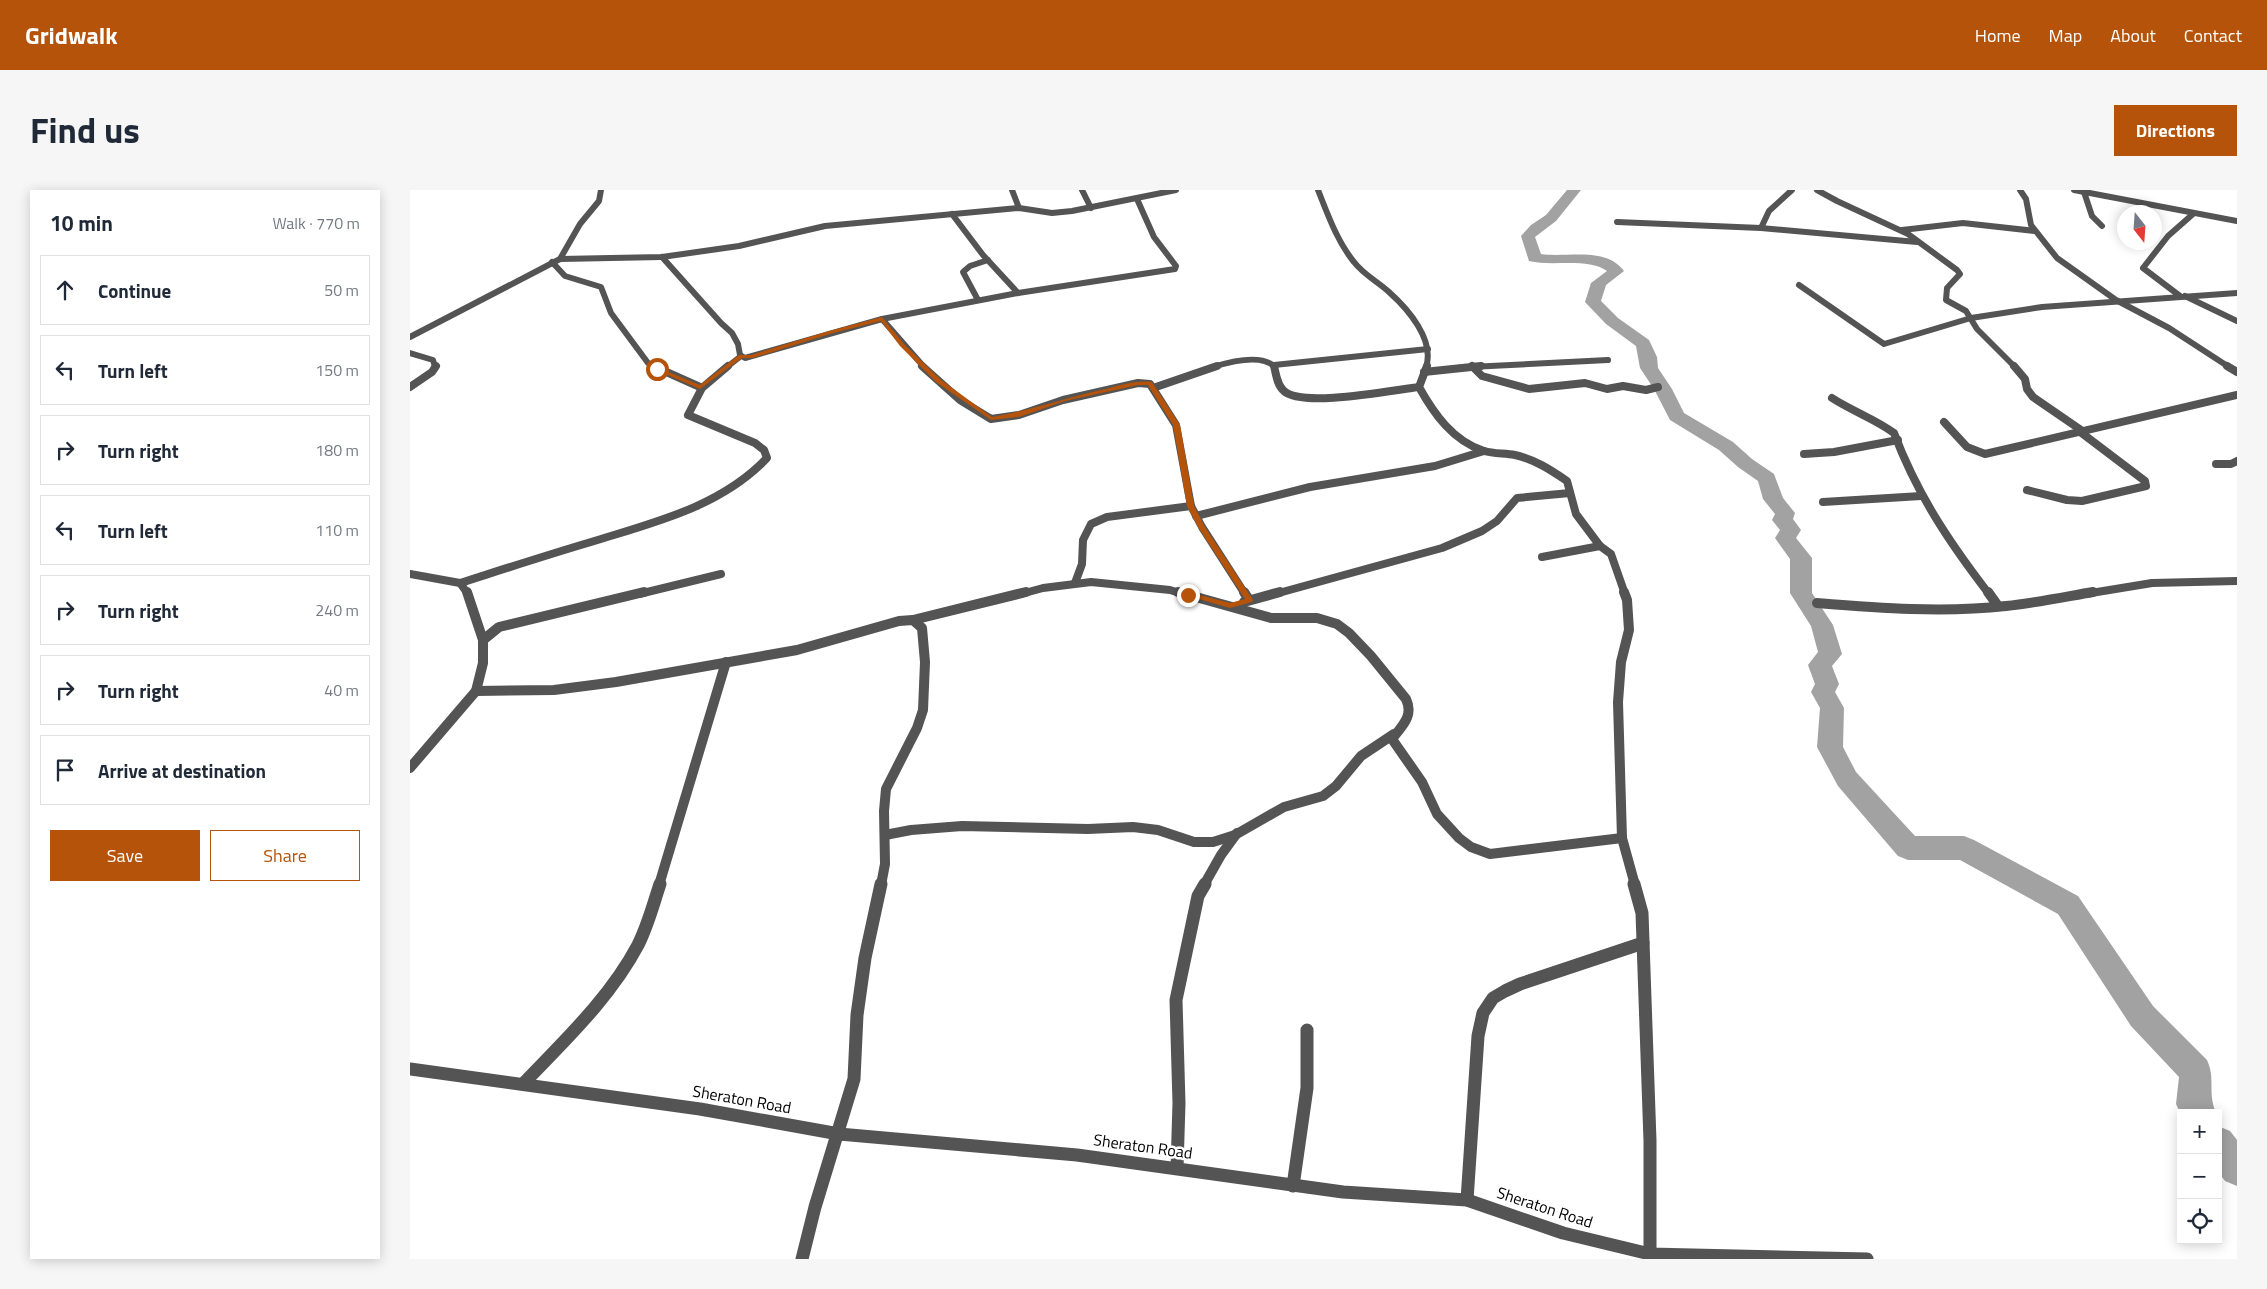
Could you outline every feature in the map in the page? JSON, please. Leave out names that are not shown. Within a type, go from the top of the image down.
[{"type":"street","points":[[560,259],[580,224],[599,201],[601,190]]},
{"type":"street","points":[[1012,190],[1019,208]]},
{"type":"street","points":[[1082,190],[1091,208]]},
{"type":"street","points":[[410,338],[560,259],[632,259],[662,256],[754,243],[838,224],[1019,208],[1052,213],[1091,208],[1176,190]]},
{"type":"street","points":[[1318,190],[1338,239],[1363,273],[1390,293],[1415,321],[1428,349],[1429,358],[1419,387],[1430,406],[1455,435],[1484,451],[1516,455],[1536,462],[1567,481],[1576,514],[1600,546],[1612,554],[1626,600],[1629,630],[1621,662],[1618,702],[1622,838],[1642,913],[1650,1142],[1650,1256]]},
{"type":"street","points":[[1761,228],[1770,211],[1792,190]]},
{"type":"street","points":[[1817,190],[1838,202],[1901,230],[1923,243],[1959,272],[1960,274],[1947,288],[1946,300],[1966,312],[1977,329],[2010,360],[2024,379],[2027,389],[2033,397],[2080,430],[2145,481],[2146,486],[2104,497],[2074,501],[2027,490]]},
{"type":"street","points":[[2020,190],[2026,199],[2031,225],[2057,258],[2116,300],[2168,328],[2237,372]]},
{"type":"street","points":[[2074,190],[2237,221]]},
{"type":"street","points":[[2084,192],[2092,216],[2102,226]]},
{"type":"street","points":[[410,574],[460,583],[670,517],[714,498],[760,469],[767,458],[764,450],[755,443],[688,415],[700,387],[741,356],[751,357],[831,332],[882,319],[1018,293],[1164,272],[1177,268],[1154,237],[1137,199]]},
{"type":"street","points":[[952,214],[988,260],[1018,293]]},
{"type":"street","points":[[2193,214],[2168,236],[2143,268],[2182,296],[2237,321]]},
{"type":"street","points":[[1617,222],[1761,228],[1923,243]]},
{"type":"street","points":[[1901,230],[1962,223],[2035,231]]},
{"type":"street","points":[[662,256],[714,316],[733,331],[740,343],[741,356]]},
{"type":"street","points":[[978,300],[963,272],[970,266],[988,260]]},
{"type":"street","points":[[552,262],[565,276],[601,287],[611,313],[648,363],[665,373],[700,387]]},
{"type":"street","points":[[1799,285],[1884,344],[1971,318],[2042,306],[2237,293]]},
{"type":"street","points":[[882,319],[902,345],[938,380],[991,419],[1019,415],[1063,400],[1138,383],[1150,384],[1176,425],[1190,506],[1249,600]]},
{"type":"street","points":[[1153,388],[1241,360],[1266,360],[1274,365],[1428,349]]},
{"type":"street","points":[[410,353],[433,360],[436,365],[432,372],[410,387]]},
{"type":"street","points":[[1424,372],[1472,366],[1608,360]]},
{"type":"street","points":[[1274,365],[1279,385],[1286,393],[1296,397],[1343,396],[1419,387]]},
{"type":"street","points":[[1472,366],[1482,376],[1529,389],[1585,383],[1607,389],[1623,386],[1646,390],[1658,387]]},
{"type":"street","points":[[1944,422],[1955,437],[1981,454],[2237,394]]},
{"type":"street","points":[[1832,398],[1850,410],[1886,427],[1894,433],[1921,496],[1963,560],[1998,606]]},
{"type":"street","points":[[1804,454],[1834,452],[1898,440]]},
{"type":"street","points":[[1196,516],[1323,484],[1447,462],[1484,451]]},
{"type":"street","points":[[2216,464],[2231,464],[2237,461]]},
{"type":"street","points":[[1230,606],[1442,548],[1482,531],[1497,521],[1516,498],[1570,493]]},
{"type":"street","points":[[1823,502],[1921,496]]},
{"type":"street","points":[[1074,583],[1082,564],[1083,540],[1091,524],[1107,517],[1190,506]]},
{"type":"street","points":[[1542,557],[1600,546]]},
{"type":"street","points":[[483,640],[499,627],[721,574]]},
{"type":"street","points":[[1817,603],[1878,608],[1958,609],[1998,606],[2152,583],[2237,581]]},
{"type":"street","points":[[410,768],[476,691],[483,663],[483,640],[468,593],[460,583]]},
{"type":"street","points":[[476,691],[534,691],[578,688],[797,650],[899,621],[913,620],[1020,593],[1074,583],[1107,583],[1170,590],[1271,618],[1317,618],[1337,624],[1371,656],[1406,698],[1410,707],[1410,714],[1392,739],[1422,782],[1437,814],[1459,838],[1471,847],[1490,854],[1622,838]]},
{"type":"street","points":[[802,1259],[815,1207],[839,1134],[854,1079],[857,1015],[865,958],[885,864],[884,811],[886,789],[917,728],[923,710],[924,662],[922,628],[913,620]]},
{"type":"street","points":[[523,1084],[608,990],[638,947],[648,923],[726,662]]},
{"type":"street","points":[[885,835],[919,827],[963,825],[1030,825],[1089,829],[1132,826],[1150,828],[1179,840],[1199,844],[1216,841],[1237,833],[1281,808],[1325,796],[1344,778],[1356,760],[1374,745],[1394,734]]},
{"type":"street","points":[[1177,1168],[1179,1103],[1176,1000],[1198,896],[1221,855],[1237,833]]},
{"type":"street","points":[[1467,1200],[1478,1036],[1483,1013],[1493,998],[1520,984],[1643,943]]},
{"type":"street","points":[[1293,1186],[1308,1091],[1309,1048],[1307,1030]]},
{"type":"street","name":"Sheraton Road","points":[[410,1069],[700,1109],[839,1134],[1077,1155],[1343,1192],[1467,1200],[1563,1233],[1650,1256],[1867,1259]]},
{"type":"waterway","points":[[1574,190],[1551,218],[1528,236],[1534,258],[1595,260],[1603,262],[1616,271],[1599,283],[1593,302],[1612,321],[1643,344],[1648,357],[1649,368],[1663,389],[1676,416],[1726,446],[1745,463],[1767,478],[1773,499],[1785,513],[1782,520],[1791,530],[1785,538],[1801,558],[1801,593],[1822,625],[1830,654],[1820,665],[1827,684],[1823,692],[1832,708],[1830,747],[1847,779],[1908,848],[1964,848],[2068,905],[2142,1016],[2196,1071],[2193,1104],[2196,1109]]},
{"type":"waterway","points":[[2222,1148],[2237,1169]]},
{"type":"route","points":[[657,369],[700,387],[741,356],[745,358],[751,357],[831,332],[882,319],[902,345],[938,380],[991,419],[1019,415],[1063,400],[1138,383],[1150,384],[1170,412],[1176,425],[1180,439],[1180,451],[1190,506],[1249,600],[1230,606],[1188,595]]}]
